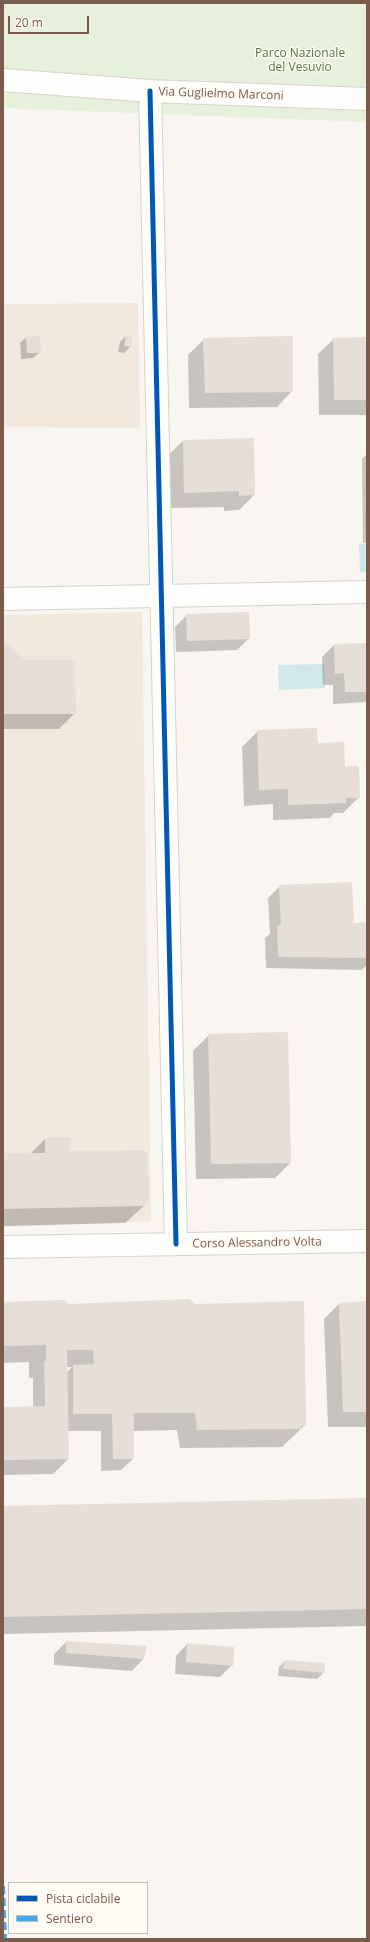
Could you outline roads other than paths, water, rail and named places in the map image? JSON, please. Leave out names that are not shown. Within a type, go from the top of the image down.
[{"type":"street","name":"Via Guglielmo Marconi","points":[[3,80],[150,91],[367,99]]},
{"type":"street","points":[[150,91],[176,1244]]},
{"type":"street","points":[[3,599],[367,592]]},
{"type":"street","name":"Corso Alessandro Volta","points":[[3,1247],[367,1241]]},
{"type":"water","points":[[359,543],[367,545],[367,572],[360,572]]},
{"type":"water","points":[[324,664],[325,688],[279,690],[278,665]]},
{"type":"park label","name":"Parco Nazionale del Vesuvio","points":[[300,61]]}]
